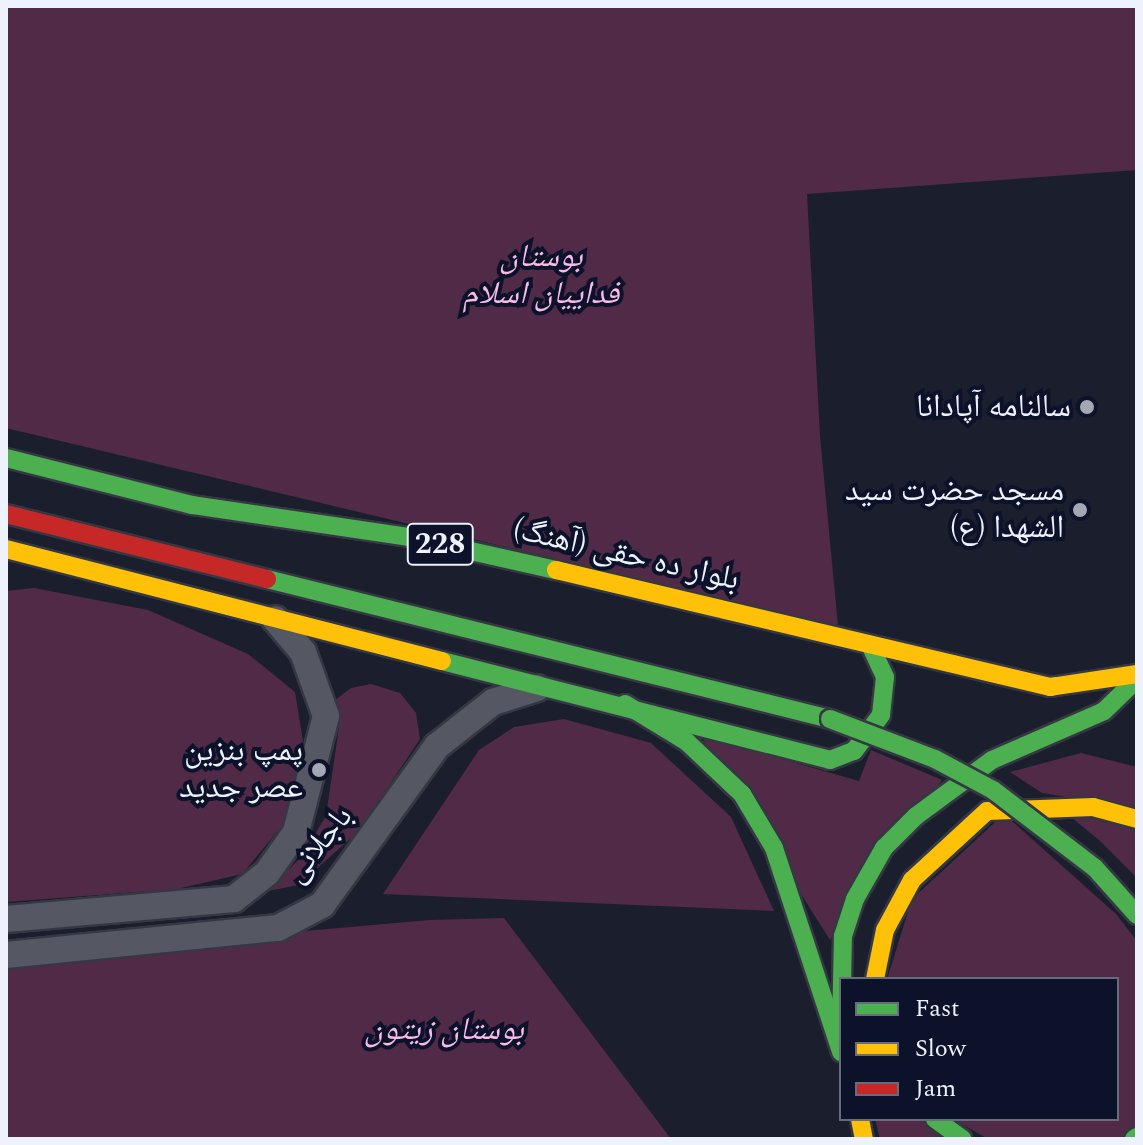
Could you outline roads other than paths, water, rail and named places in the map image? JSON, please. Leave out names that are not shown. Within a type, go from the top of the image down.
[{"type":"main road","name":"بلوار ده حقی (آهنگ)","points":[[6,458],[192,505],[423,541],[720,606],[1050,687],[1137,676]]},
{"type":"main road","name":"228","points":[[6,514],[830,719],[935,759],[993,790],[1095,868],[1137,915]]},
{"type":"main road","points":[[6,549],[537,688],[625,704],[842,759],[881,715],[887,694],[870,645]]},
{"type":"main road","points":[[842,977],[843,936],[855,899],[884,848],[916,816],[992,760],[1041,743],[1104,711],[1137,676]]},
{"type":"main road","points":[[625,704],[687,742],[742,794],[774,848],[839,1045]]},
{"type":"main road","points":[[875,977],[885,930],[912,880],[987,811],[1093,807],[1137,819]]},
{"type":"main road","points":[[938,1121],[963,1139]]},
{"type":"street","points":[[6,565],[59,563]]},
{"type":"street","name":"باجلانی","points":[[6,919],[234,899],[267,873],[296,832],[326,716],[303,652],[275,619]]},
{"type":"street","name":"باجلانی","points":[[6,955],[278,928],[322,905],[437,746],[493,702],[537,688]]},
{"type":"place","name":"سالنامه آپادانا","points":[[1087,407]]},
{"type":"place","name":"مسجد حضرت سید الشهدا (ع)","points":[[1080,510]]},
{"type":"place","name":"پمپ بنزین عصر جدید","points":[[319,770]]},
{"type":"park label","name":"بوستان فداییان اسلام","points":[[541,276]]},
{"type":"park label","name":"بوستان زیتون","points":[[444,1030]]}]
